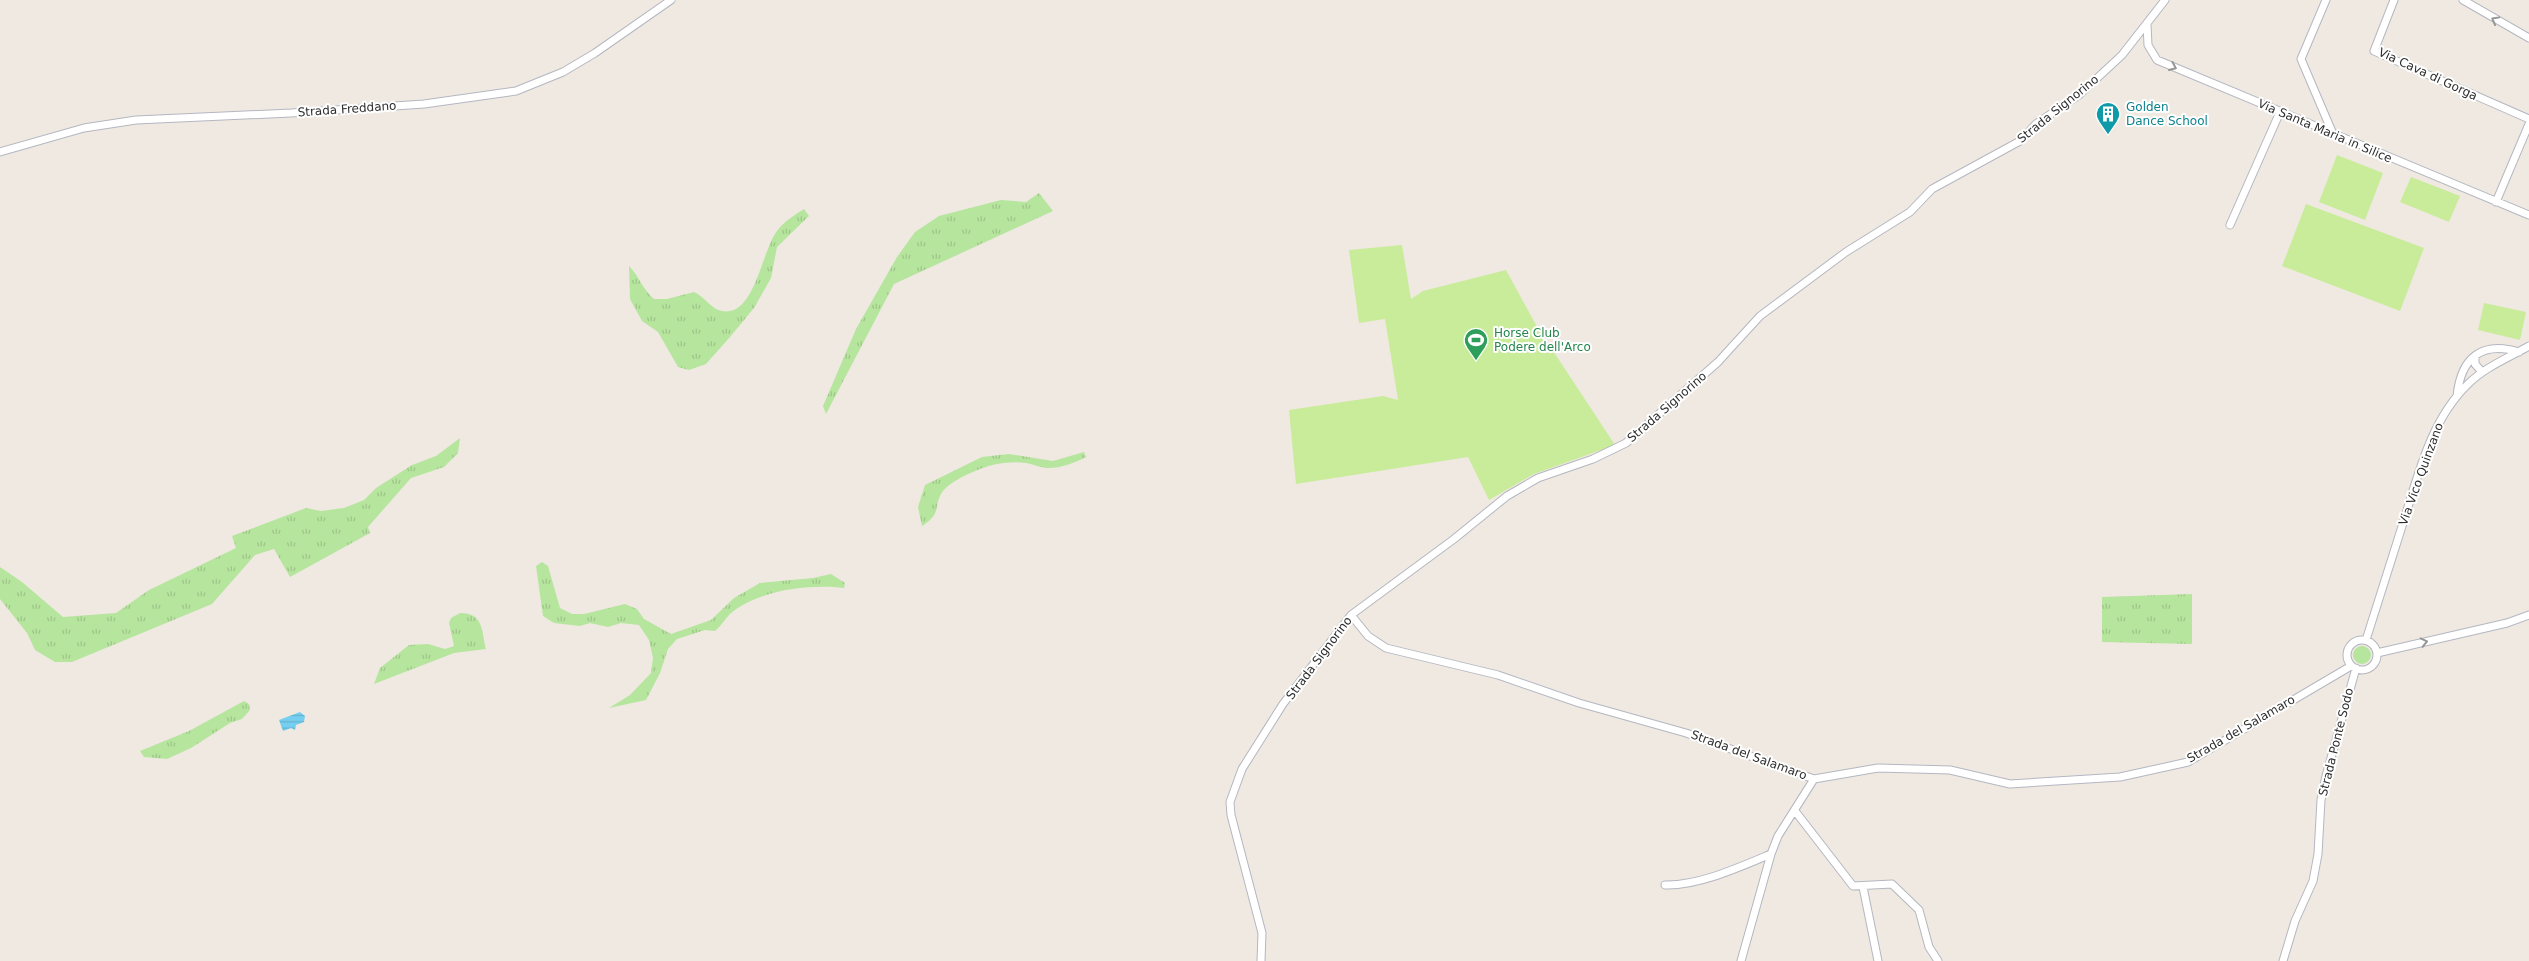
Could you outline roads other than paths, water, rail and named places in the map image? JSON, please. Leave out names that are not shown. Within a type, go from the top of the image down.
[{"type":"street","name":"Strada Freddano","points":[[0,152],[84,128],[136,120],[291,113],[424,104],[516,90],[563,72],[671,0]]},
{"type":"street","name":"Strada Signorino","points":[[1261,961],[1262,933],[1230,816],[1230,802],[1242,768],[1283,704],[1351,615],[1454,539],[1507,496],[1538,478],[1593,459],[1626,442],[1718,362],[1760,316],[1846,252],[1910,212],[1932,189],[2020,141],[2036,124],[2078,94],[2122,55],[2165,0]]},
{"type":"street","points":[[2326,0],[2301,59],[2333,134]]},
{"type":"street","name":"Via Cava di Gorga","points":[[2394,0],[2374,51],[2529,120]]},
{"type":"street","points":[[2463,0],[2529,38]]},
{"type":"street","name":"Via Santa Maria in Silice","points":[[2147,24],[2148,44],[2157,60],[2529,215]]},
{"type":"street","points":[[2230,225],[2280,112]]},
{"type":"street","points":[[2496,202],[2529,124]]},
{"type":"street","name":"Via Vico Quinzano","points":[[2366,640],[2434,431],[2444,411],[2482,372],[2529,346]]},
{"type":"street","points":[[2457,396],[2461,377],[2475,356],[2484,350],[2495,347],[2519,352]]},
{"type":"street","points":[[2475,356],[2475,364],[2482,372]]},
{"type":"street","name":"Strada del Salamaro","points":[[1351,615],[1368,636],[1386,648],[1498,675],[1579,703],[1686,732],[1814,779],[1878,768],[1950,770],[2010,784],[2120,777],[2188,762],[2354,667]]},
{"type":"street","points":[[2377,653],[2507,623],[2529,615]]},
{"type":"street","points":[[2366,640],[2373,645],[2377,653],[2373,665],[2365,669],[2354,667],[2347,657],[2349,647],[2356,641],[2366,640]]},
{"type":"street","name":"Strada Ponte Sodo","points":[[2283,961],[2295,921],[2313,881],[2318,854],[2321,800],[2354,667]]},
{"type":"street","points":[[1741,961],[1771,854],[1778,836],[1814,779]]},
{"type":"street","points":[[1795,811],[1853,886],[1863,887],[1892,884],[1919,910],[1929,948],[1938,961]]},
{"type":"street","points":[[1665,885],[1679,885],[1740,867],[1771,854]]},
{"type":"street","points":[[1863,887],[1878,961]]},
{"type":"water","points":[[300,712],[305,716],[304,722],[296,725],[295,730],[291,728],[283,731],[279,720]]},
{"type":"place","name":"Golden Dance School","points":[[2108,135]]},
{"type":"place","name":"Horse Club Podere dell'Arco","points":[[1476,361]]}]
